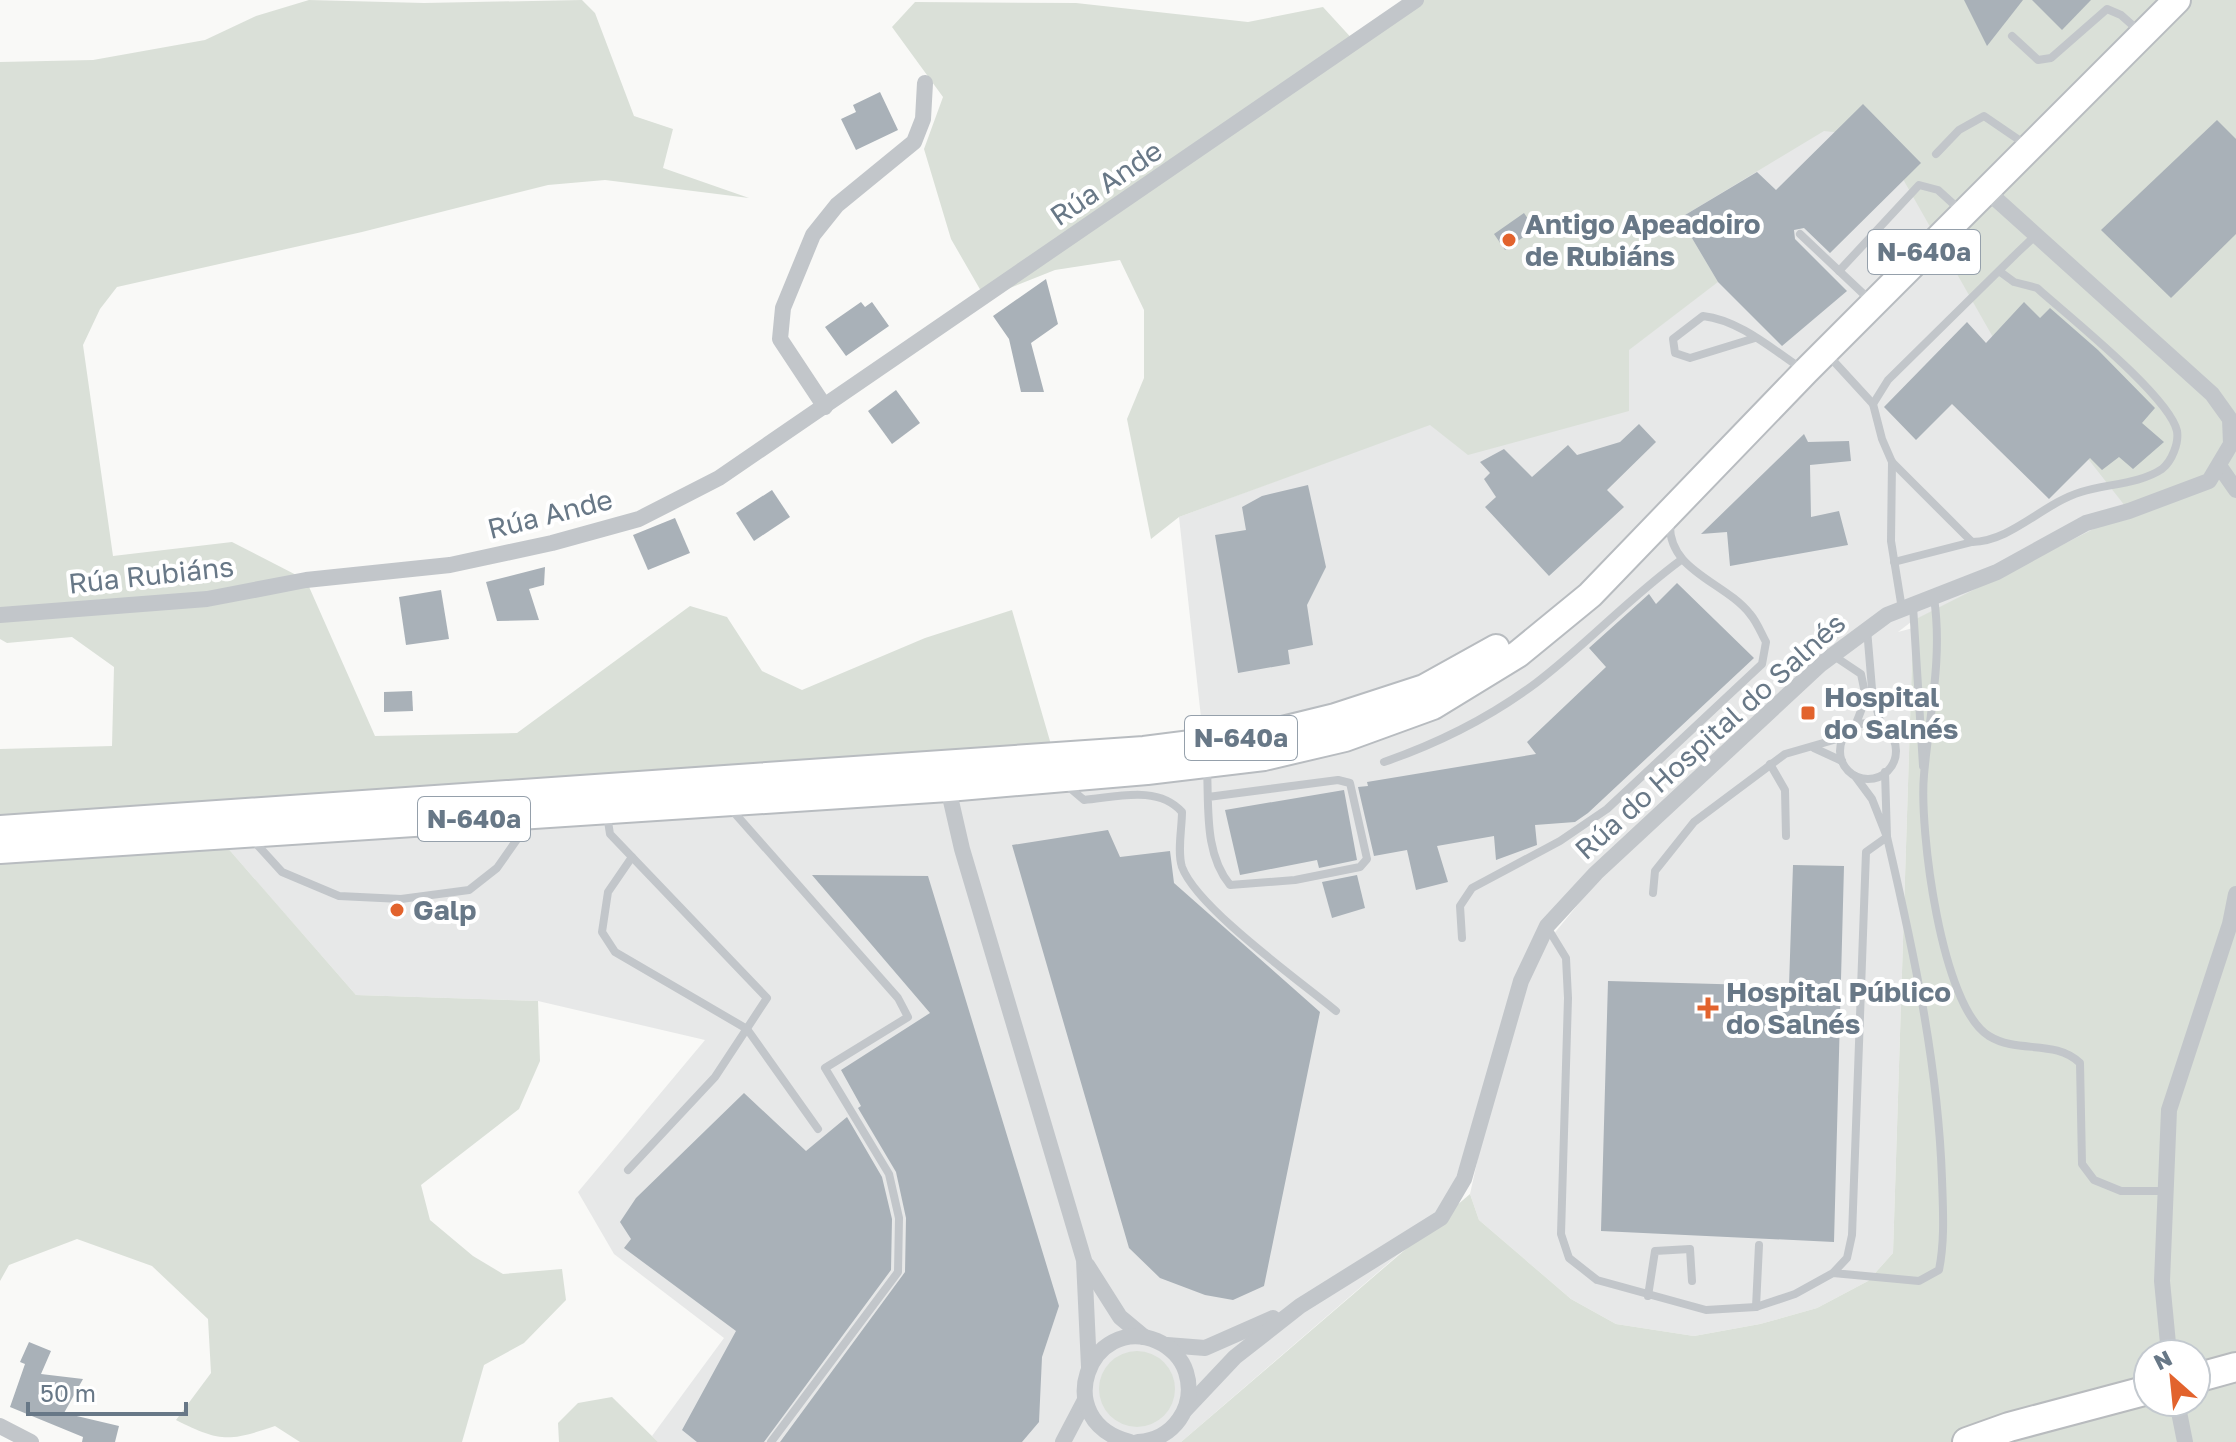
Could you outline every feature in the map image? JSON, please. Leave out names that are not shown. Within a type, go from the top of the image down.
[{"type":"highway","points":[[2212,1374],[2236,1367]]},
{"type":"highway","points":[[1967,1442],[2009,1427],[2132,1394]]},
{"type":"main road","name":"N-640a","points":[[0,850],[1061,779],[1264,757],[1345,738],[1433,706],[1518,654],[1590,595],[1806,371],[2177,0]]},
{"type":"main road","name":"N-640a","points":[[0,829],[1144,750],[1262,735],[1424,688],[1480,657],[1582,586],[1674,506]]},
{"type":"street","name":"Rúa Ande","points":[[306,580],[450,565],[552,543],[639,519],[719,478],[1416,0]]},
{"type":"street","points":[[825,407],[780,339],[783,308],[813,235],[837,205],[914,142],[923,119],[925,83]]},
{"type":"street","points":[[1986,190],[2212,394],[2233,428],[2231,444],[2220,467],[2236,490]]},
{"type":"street","name":"Rúa do Hospital do Salnés","points":[[1182,1416],[1235,1357],[1300,1306],[1441,1218],[1464,1179],[1521,981],[1547,926],[1596,873],[1833,655],[1867,629],[1908,608],[1997,572],[2086,523],[2209,481],[2220,467]]},
{"type":"street","name":"Rúa Rubiáns","points":[[0,615],[207,599],[306,580]]},
{"type":"street","points":[[948,788],[966,775],[1145,762],[1262,735]]},
{"type":"street","points":[[742,778],[816,785],[928,778],[948,788]]},
{"type":"street","points":[[948,788],[962,849],[1084,1260],[1089,1367],[1085,1400],[1063,1442]]},
{"type":"street","points":[[2167,1338],[2162,1281],[2169,1110],[2230,924],[2236,894]]},
{"type":"street","points":[[1084,1260],[1120,1317],[1144,1337],[1176,1354],[1189,1381],[1175,1442]]},
{"type":"street","name":"Rúa do Hospital do Salnés","points":[[1164,1345],[1205,1348],[1300,1306]]},
{"type":"street","points":[[1089,1367],[1106,1347],[1118,1341],[1144,1337]]},
{"type":"street","points":[[1085,1400],[1098,1426],[1114,1440]]},
{"type":"street","points":[[1138,1442],[1166,1434],[1182,1416]]},
{"type":"street","points":[[2180,1418],[2185,1442]]},
{"type":"street","points":[[0,1426],[31,1442]]},
{"type":"lane","points":[[2012,36],[2038,60],[2051,58],[2107,9],[2121,15],[2143,34]]},
{"type":"lane","points":[[1936,154],[1959,130],[1984,116],[2029,147]]},
{"type":"lane","points":[[1839,271],[1919,185],[1938,190],[1963,213]]},
{"type":"lane","points":[[1800,234],[1873,304]]},
{"type":"lane","points":[[1873,404],[1888,380],[2036,235]]},
{"type":"lane","points":[[1894,562],[1972,542],[1991,541],[2077,493],[2148,477],[2166,466],[2175,450],[2177,431],[2160,401],[2037,288],[2014,282],[1999,271]]},
{"type":"lane","points":[[1755,338],[1690,358],[1675,353],[1673,339],[1703,316],[1722,318],[1755,338],[1806,371]]},
{"type":"lane","points":[[1826,352],[1873,404],[1892,462],[1972,542]]},
{"type":"lane","points":[[1892,462],[1894,562],[1908,608],[1924,775],[1924,812],[1941,936],[1955,982],[1972,1016],[1989,1036],[2027,1046],[2068,1051],[2080,1063],[2082,1164],[2094,1180],[2121,1191],[2166,1191]]},
{"type":"lane","points":[[1462,938],[1460,906],[1472,888],[1560,841],[1607,809],[1762,664],[1766,642],[1750,613],[1681,560],[1671,543],[1669,525],[1674,506]]},
{"type":"lane","points":[[1384,762],[1434,744],[1483,719],[1523,692],[1681,560]]},
{"type":"lane","points":[[1924,775],[1934,705],[1934,598]]},
{"type":"lane","points":[[1855,775],[1871,778],[1885,772],[1892,766],[1896,748],[1894,739],[1881,726],[1872,689],[1867,629]]},
{"type":"lane","points":[[1653,893],[1655,871],[1694,822],[1785,754],[1844,737],[1855,726],[1866,698],[1861,674],[1833,655]]},
{"type":"lane","points":[[1855,726],[1864,723],[1881,726]]},
{"type":"lane","points":[[1842,761],[1844,737]]},
{"type":"lane","points":[[1814,748],[1842,761],[1855,775],[1872,799],[1887,837],[1914,953],[1940,1111],[1944,1245],[1939,1270],[1919,1281],[1833,1273]]},
{"type":"lane","points":[[1206,764],[1211,848],[1218,871],[1230,885],[1295,880],[1360,867],[1367,859],[1350,783],[1338,780],[1208,797]]},
{"type":"lane","points":[[1770,764],[1785,790],[1786,836]]},
{"type":"lane","points":[[1885,772],[1887,837]]},
{"type":"lane","points":[[1061,779],[1067,789],[1084,800],[1149,794],[1173,801],[1182,812],[1181,864],[1189,882],[1229,922],[1336,1011]]},
{"type":"lane","points":[[725,803],[898,998],[908,1017],[825,1068],[889,1174],[899,1218],[898,1272],[771,1442]]},
{"type":"lane","points":[[606,810],[610,834],[767,998],[715,1077],[628,1170]]},
{"type":"lane","points":[[249,835],[282,872],[339,896],[401,899],[469,890],[497,868],[533,815]]},
{"type":"lane","points":[[1547,926],[1566,958],[1568,998],[1561,1234],[1569,1258],[1597,1280],[1648,1296],[1706,1310],[1756,1307],[1795,1294],[1833,1273],[1847,1258],[1852,1235],[1866,852],[1887,837]]},
{"type":"lane","points":[[632,857],[608,892],[602,932],[615,952],[747,1029],[818,1129]]},
{"type":"lane","points":[[1756,1307],[1759,1245]]},
{"type":"lane","points":[[1648,1296],[1655,1251],[1690,1249],[1692,1281]]},
{"type":"shaded area","points":[[309,0],[424,3],[582,0],[595,13],[634,116],[673,129],[663,168],[749,198],[605,180],[548,185],[362,232],[117,287],[100,309],[83,345],[113,556],[232,542],[306,580],[375,736],[517,733],[690,606],[727,617],[762,671],[802,690],[925,638],[1012,610],[1061,779],[219,838],[356,995],[538,1001],[540,1061],[519,1109],[421,1185],[430,1220],[473,1256],[503,1274],[562,1269],[566,1300],[524,1343],[484,1365],[462,1442],[300,1442],[275,1426],[235,1437],[214,1436],[176,1420],[211,1373],[208,1319],[152,1266],[77,1239],[9,1265],[0,1281],[0,749],[112,746],[114,667],[72,637],[7,643],[0,639],[0,62],[93,60],[205,40],[256,16]]},
{"type":"shaded area","points":[[1416,0],[2236,0],[2236,1442],[1181,1442],[1470,1194],[1479,1220],[1571,1299],[1616,1324],[1694,1336],[1760,1324],[1817,1308],[1868,1281],[1893,1253],[1913,628],[1910,622],[2129,511],[1994,339],[1879,137],[1824,131],[1680,218],[1718,282],[1629,350],[1629,411],[1468,455],[1430,425],[1179,517],[1151,539],[1127,419],[1144,378],[1144,310],[1120,260],[1055,270],[985,298],[951,239],[924,149],[943,97],[892,27],[915,2],[1076,3],[1248,22],[1323,7],[1356,43]]},
{"type":"shaded area","points":[[1961,0],[2220,467],[1911,622],[1898,632],[1913,628],[1893,1253],[1868,1281],[1817,1308],[1760,1324],[1694,1336],[1616,1324],[1571,1299],[1479,1220],[1470,1194],[1501,1054],[1441,1218],[1181,1442],[658,1442],[652,1436],[724,1338],[614,1254],[578,1192],[705,1040],[538,1001],[356,995],[218,837],[1206,763],[1179,517],[1628,350],[1717,282],[1680,218]],"holes":[[[1585,896],[1538,953],[1547,926]]]},
{"type":"shaded area","points":[[1130,1351],[1144,1351],[1158,1357],[1169,1368],[1175,1389],[1172,1404],[1164,1416],[1144,1427],[1130,1427],[1116,1421],[1105,1410],[1099,1396],[1099,1382],[1105,1368],[1116,1357]]},
{"type":"shaded area","points":[[612,1397],[658,1442],[559,1442],[558,1423],[578,1403]]},
{"type":"building","points":[[1964,0],[2023,0],[1987,46]]},
{"type":"building","points":[[2032,0],[2091,0],[2062,30]]},
{"type":"building","points":[[880,92],[898,130],[856,150],[841,119],[856,112],[853,105]]},
{"type":"building","points":[[1863,104],[1921,163],[1830,253],[1804,228],[1794,230],[1795,239],[1847,291],[1782,346],[1718,282],[1680,218],[1757,172],[1776,190]]},
{"type":"building","points":[[2217,120],[2236,139],[2236,234],[2171,298],[2101,230]]},
{"type":"building","name":"Antigo Apeadoiro de Rubiáns","points":[[1524,213],[1535,229],[1505,250],[1494,234]]},
{"type":"building","points":[[1046,279],[1058,324],[1031,343],[1044,392],[1021,392],[1009,339],[993,316]]},
{"type":"building","points":[[861,302],[865,307],[872,302],[889,326],[846,356],[825,327]]},
{"type":"building","points":[[2024,302],[2040,318],[2050,308],[2098,350],[2155,408],[2142,423],[2164,442],[2133,469],[2119,457],[2102,470],[2090,458],[2049,499],[1952,404],[1916,440],[1884,407],[1967,322],[1986,343]]},
{"type":"building","points":[[896,390],[920,423],[892,444],[868,411]]},
{"type":"building","points":[[1639,424],[1656,442],[1607,490],[1624,507],[1549,576],[1485,507],[1496,497],[1484,479],[1490,473],[1480,462],[1504,449],[1532,477],[1568,445],[1577,455],[1620,442]]},
{"type":"building","points":[[1804,434],[1808,442],[1849,441],[1851,461],[1810,465],[1811,517],[1839,511],[1848,545],[1730,566],[1727,532],[1701,534]]},
{"type":"building","points":[[1308,485],[1326,567],[1307,605],[1313,645],[1288,650],[1290,664],[1238,673],[1215,535],[1246,530],[1242,507],[1262,496]]},
{"type":"building","points":[[772,490],[790,517],[754,541],[736,513]]},
{"type":"building","points":[[675,518],[690,553],[648,570],[633,535]]},
{"type":"building","points":[[545,567],[544,585],[529,589],[539,620],[497,621],[486,582]]},
{"type":"building","points":[[1677,583],[1754,658],[1588,813],[1575,822],[1535,825],[1537,845],[1496,860],[1494,836],[1437,846],[1448,882],[1416,890],[1407,850],[1374,856],[1358,787],[1368,786],[1367,782],[1536,754],[1527,742],[1606,667],[1589,648],[1649,594],[1656,604]]},
{"type":"building","points":[[441,590],[449,639],[406,645],[399,597]]},
{"type":"building","points":[[412,691],[413,711],[384,712],[384,692]]},
{"type":"building","points":[[1344,790],[1357,860],[1319,868],[1317,860],[1240,875],[1225,810]]},
{"type":"building","points":[[1108,830],[1120,857],[1170,851],[1174,883],[1320,1012],[1264,1286],[1233,1300],[1205,1295],[1160,1278],[1129,1248],[1012,845]]},
{"type":"building","points":[[1793,865],[1844,866],[1834,1242],[1601,1231],[1608,981],[1789,986]]},
{"type":"building","points":[[812,875],[928,876],[1059,1306],[1042,1357],[1039,1422],[1022,1442],[780,1442],[905,1272],[906,1218],[896,1172],[858,1108],[861,1106],[841,1070],[930,1013]]},
{"type":"building","points":[[1357,875],[1365,908],[1332,918],[1322,882]]},
{"type":"building","points":[[744,1093],[806,1151],[847,1117],[882,1177],[892,1219],[891,1270],[764,1442],[697,1442],[682,1430],[736,1331],[624,1248],[631,1239],[620,1222],[636,1198]]},
{"type":"building","points":[[29,1342],[51,1351],[41,1374],[83,1379],[64,1413],[119,1426],[115,1442],[82,1442],[83,1437],[10,1407],[25,1364],[20,1362]]},
{"type":"place","name":"Antigo Apeadoiro de Rubiáns","points":[[1509,240]]},
{"type":"place","name":"Hospital do Salnés","points":[[1808,713]]},
{"type":"place","name":"Galp","points":[[397,910]]},
{"type":"place","name":"Hospital Público do Salnés","points":[[1708,1008]]}]
